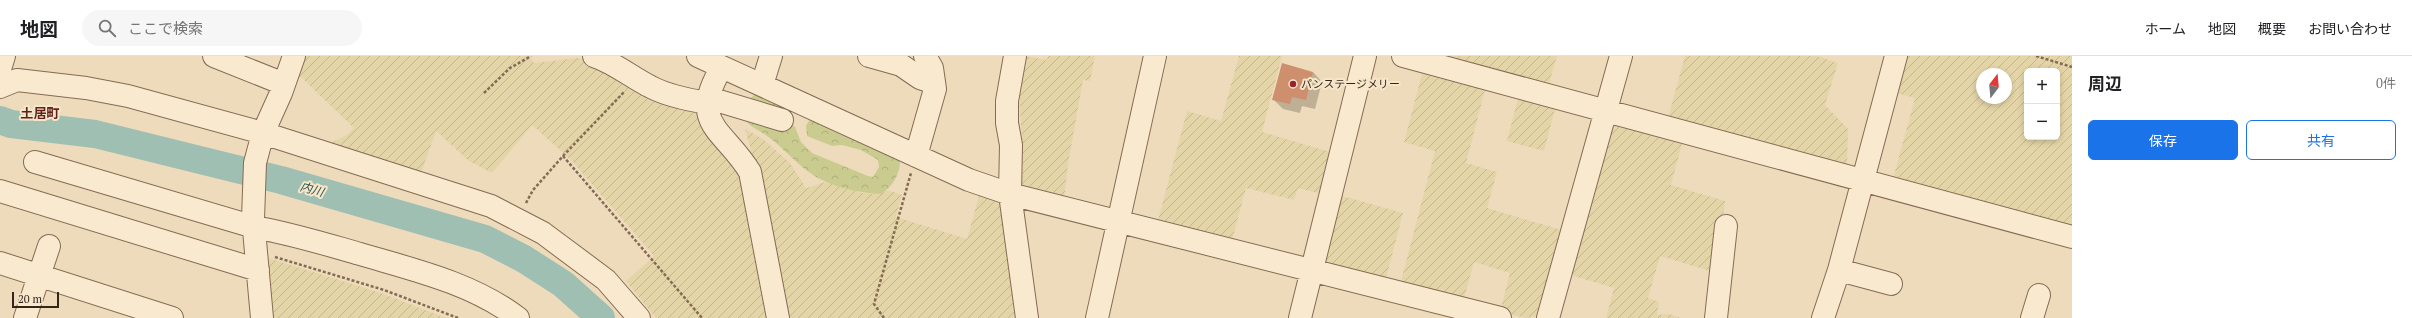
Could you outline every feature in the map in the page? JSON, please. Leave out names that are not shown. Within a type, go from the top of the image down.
[{"type":"street","points":[[0,69],[4,56]]},
{"type":"street","points":[[214,56],[284,84]]},
{"type":"street","points":[[262,318],[258,261],[253,223],[255,163],[262,136],[294,56]]},
{"type":"street","points":[[594,56],[616,65],[637,79],[668,94],[708,100],[782,120]]},
{"type":"street","points":[[698,56],[969,180],[1010,194],[1118,223],[1312,270],[1500,318]]},
{"type":"street","points":[[762,85],[771,56]]},
{"type":"street","points":[[869,56],[901,65],[920,78],[932,82]]},
{"type":"street","points":[[916,156],[935,89],[932,82],[932,68],[925,56]]},
{"type":"street","points":[[1015,56],[1007,101],[1007,124],[1011,144],[1010,194],[1027,318]]},
{"type":"street","points":[[1097,318],[1155,56]]},
{"type":"street","points":[[1300,318],[1366,56]]},
{"type":"street","points":[[1403,56],[2072,237]]},
{"type":"street","points":[[1548,318],[1621,56]]},
{"type":"street","points":[[1823,318],[1839,270],[1896,56]]},
{"type":"street","points":[[722,67],[716,78],[708,100],[710,121],[713,127],[739,154],[750,172],[778,318]]},
{"type":"street","points":[[0,87],[18,80],[86,88],[128,96],[491,206],[543,233],[606,280],[639,318]]},
{"type":"street","points":[[35,162],[431,275],[477,293],[518,318]]},
{"type":"street","points":[[0,191],[258,261]]},
{"type":"street","points":[[1716,318],[1726,226]]},
{"type":"street","points":[[25,318],[49,246]]},
{"type":"street","points":[[0,263],[172,318]]},
{"type":"street","points":[[1839,270],[1891,284]]},
{"type":"street","points":[[2032,318],[2039,295]]},
{"type":"path","points":[[484,93],[510,68],[531,56]]},
{"type":"path","points":[[2036,56],[2072,67]]},
{"type":"path","points":[[533,190],[563,156],[637,79]]},
{"type":"path","points":[[563,156],[702,318]]},
{"type":"path","points":[[884,318],[874,304],[916,156]]},
{"type":"path","points":[[258,261],[384,290],[458,318]]},
{"type":"shaded area","points":[[298,56],[529,56],[534,63],[578,58],[597,64],[633,90],[637,89],[699,110],[738,163],[771,318],[656,318],[626,281],[654,256],[572,161],[532,125],[492,173],[469,161],[436,131],[420,176],[321,148],[347,135],[354,128],[303,79],[292,73]]},
{"type":"shaded area","points":[[1025,56],[1047,60],[1048,56],[1095,56],[1090,81],[1083,80],[1068,164],[1064,200],[1022,187],[1022,140],[1019,95]]},
{"type":"shaded area","points":[[1239,56],[1282,56],[1262,132],[1337,154],[1325,195],[1298,188],[1294,200],[1246,188],[1231,244],[1157,224],[1187,111],[1221,121]]},
{"type":"shaded area","points":[[1433,56],[1557,56],[1548,87]]},
{"type":"shaded area","points":[[1685,56],[1817,56],[1838,63],[1825,105],[1848,129],[1847,168],[1668,118]]},
{"type":"shaded area","points":[[1901,56],[2072,56],[2072,228],[1893,179],[1915,98],[1893,92]]},
{"type":"shaded area","points":[[1422,74],[1485,90],[1466,163],[1497,172],[1487,208],[1565,231],[1538,316],[1526,318],[1500,312],[1510,273],[1474,262],[1463,302],[1400,285],[1435,151],[1404,142]]},
{"type":"shaded area","points":[[1518,98],[1555,109],[1544,151],[1507,141]]},
{"type":"shaded area","points":[[1615,122],[1683,140],[1671,185],[1725,201],[1717,273],[1660,256],[1648,298],[1659,302],[1657,315],[1669,314],[1681,318],[1606,318],[1614,288],[1567,274],[1609,128]]},
{"type":"shaded area","points":[[745,129],[763,139],[790,163],[806,188],[825,182],[863,193],[880,194],[888,190],[902,195],[896,217],[967,239],[980,192],[1007,200],[1023,318],[785,318],[758,177]]},
{"type":"shaded area","points":[[1339,195],[1403,213],[1385,282],[1325,265],[1322,256]]},
{"type":"shaded area","points":[[265,257],[381,293],[446,318],[268,318]]},
{"type":"green space","points":[[759,92],[781,102],[779,112],[795,127],[801,142],[812,153],[868,176],[873,177],[879,167],[878,160],[861,150],[842,145],[832,146],[807,136],[806,126],[812,115],[900,157],[898,173],[893,183],[881,194],[859,192],[831,184],[807,171],[777,144],[746,121],[744,112],[746,105],[750,98]]},
{"type":"building","name":"パンステージメリー","points":[[1282,63],[1313,72],[1306,100],[1292,97],[1290,104],[1272,100]]},
{"type":"waterway","name":"内川","points":[[0,120],[11,124],[95,134],[281,180],[485,239],[524,259],[563,284],[601,318]]},
{"type":"place","name":"パンステージメリー","points":[[1293,84]]},
{"type":"district","name":"土居町","points":[[40,113]]}]
